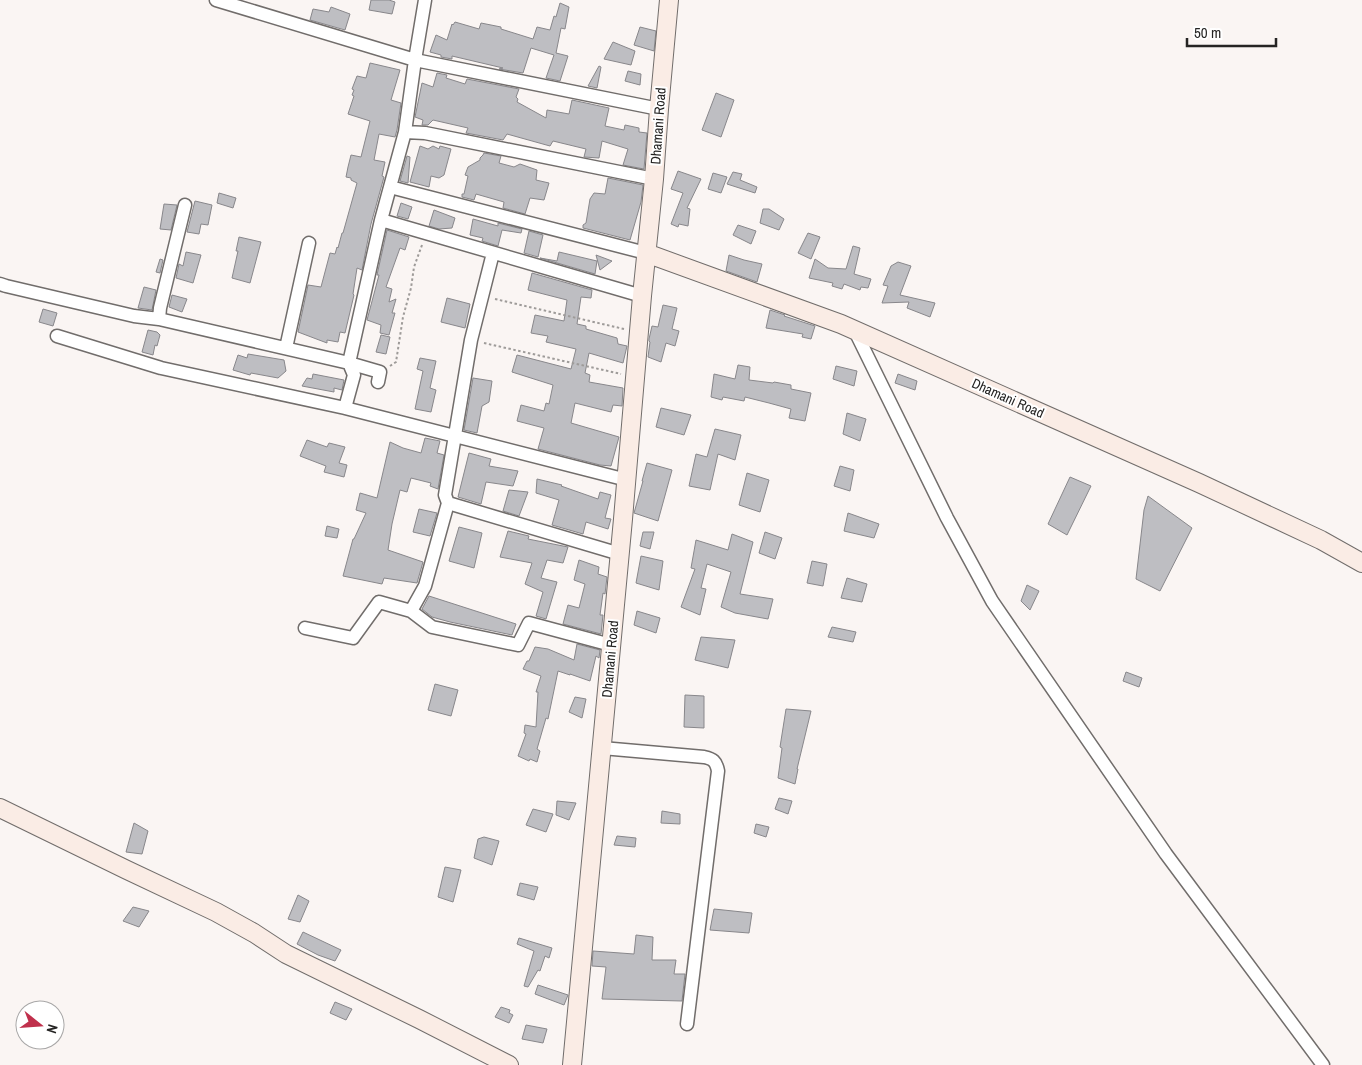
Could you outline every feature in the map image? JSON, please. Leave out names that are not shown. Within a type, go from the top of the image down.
[{"type":"main road","name":"Dhamani Road","points":[[572,1065],[627,480],[669,0]]},
{"type":"main road","name":"Dhamani Road","points":[[646,252],[840,324],[1207,487],[1321,540],[1362,563]]},
{"type":"main road","points":[[0,808],[216,912],[254,933],[286,954],[508,1065]]},
{"type":"street","points":[[216,0],[415,60],[659,109]]},
{"type":"street","points":[[345,408],[354,375],[349,363],[381,220],[405,132],[424,0]]},
{"type":"street","points":[[405,132],[425,132],[654,178]]},
{"type":"street","points":[[390,187],[646,252]]},
{"type":"street","points":[[159,319],[185,205]]},
{"type":"street","points":[[381,220],[642,296]]},
{"type":"street","points":[[286,348],[309,243]]},
{"type":"street","points":[[411,612],[425,586],[448,504],[445,495],[471,340],[493,253]]},
{"type":"street","points":[[0,284],[134,316],[159,319],[349,363],[379,377]]},
{"type":"street","points":[[856,331],[947,518],[992,601],[1166,854],[1319,1063]]},
{"type":"street","points":[[57,336],[161,368],[345,408],[627,480]]},
{"type":"street","points":[[448,504],[620,554]]},
{"type":"street","points":[[305,628],[353,638],[379,602],[411,612],[432,627],[518,645],[529,623],[611,645]]},
{"type":"street","points":[[602,748],[704,757],[713,759],[717,764],[717,780],[687,1024]]},
{"type":"path","points":[[379,377],[396,362],[403,316],[412,288],[414,267],[426,233]]},
{"type":"path","points":[[482,296],[639,332]]},
{"type":"path","points":[[471,340],[635,377]]},
{"type":"building","points":[[371,0],[395,2],[392,14],[369,10]]},
{"type":"building","points":[[560,3],[569,7],[565,29],[561,28],[556,53],[568,56],[560,81],[546,78],[554,55],[531,48],[523,73],[499,69],[503,68],[452,56],[452,59],[441,57],[441,55],[430,52],[436,35],[447,40],[452,24],[455,22],[479,29],[481,23],[501,27],[501,29],[533,39],[537,27],[550,30]]},
{"type":"building","points":[[331,7],[350,14],[345,30],[310,20],[313,9],[329,12]]},
{"type":"building","points":[[640,27],[656,31],[654,51],[634,45]]},
{"type":"building","points":[[613,42],[635,51],[631,65],[604,59]]},
{"type":"building","points":[[370,63],[400,70],[391,100],[401,103],[397,130],[395,137],[379,134],[374,160],[385,162],[382,176],[384,177],[371,224],[362,270],[357,268],[354,295],[345,333],[340,332],[338,342],[327,340],[327,343],[298,332],[308,285],[321,287],[330,253],[335,254],[338,248],[357,183],[351,180],[351,178],[346,177],[348,167],[351,155],[361,157],[370,121],[348,114],[354,96],[352,95],[354,90],[352,89],[357,76],[366,78]]},
{"type":"building","points":[[599,66],[601,67],[597,88],[588,86]]},
{"type":"building","points":[[628,71],[641,74],[640,85],[625,81]]},
{"type":"building","points":[[437,73],[447,75],[446,78],[465,84],[467,79],[519,89],[516,97],[518,99],[517,102],[546,118],[547,110],[569,114],[572,100],[609,108],[605,126],[624,130],[625,125],[639,128],[639,132],[647,133],[644,169],[623,165],[628,149],[602,141],[599,158],[584,157],[586,149],[553,141],[550,146],[507,134],[503,140],[466,133],[468,128],[433,120],[428,125],[422,125],[423,120],[415,117],[422,83],[433,87]]},
{"type":"building","points":[[716,93],[734,100],[721,137],[702,130]]},
{"type":"building","points":[[420,146],[428,149],[433,146],[439,149],[440,146],[451,149],[444,175],[439,178],[431,176],[429,187],[410,182]]},
{"type":"building","points":[[484,153],[501,156],[499,163],[514,167],[520,164],[537,170],[536,180],[549,183],[544,200],[530,198],[525,214],[503,208],[504,202],[476,194],[474,200],[462,197],[468,176],[465,175],[468,167],[480,160]]},
{"type":"building","points":[[407,156],[410,157],[408,183],[400,181]]},
{"type":"building","points":[[678,171],[701,179],[687,208],[690,209],[688,226],[679,224],[678,227],[671,224],[683,193],[671,189]]},
{"type":"building","points":[[733,172],[742,174],[740,180],[757,187],[755,193],[727,184]]},
{"type":"building","points":[[713,173],[727,177],[721,193],[708,189]]},
{"type":"building","points":[[608,178],[643,185],[641,202],[630,240],[583,228],[583,225],[586,223],[590,199],[594,193],[605,194]]},
{"type":"building","points":[[219,193],[236,198],[233,208],[217,203]]},
{"type":"building","points":[[195,201],[212,205],[208,225],[201,224],[199,234],[187,232]]},
{"type":"building","points":[[401,203],[412,207],[408,219],[397,216]]},
{"type":"building","points":[[164,204],[177,205],[171,230],[160,229]]},
{"type":"building","points":[[763,209],[769,209],[784,219],[779,230],[760,223]]},
{"type":"building","points":[[434,210],[455,218],[452,228],[439,229],[429,226]]},
{"type":"building","points":[[473,219],[498,226],[498,223],[522,229],[521,233],[502,230],[498,246],[482,241],[483,238],[470,235]]},
{"type":"building","points":[[738,225],[756,231],[751,244],[733,235]]},
{"type":"building","points":[[387,230],[409,237],[405,250],[400,248],[386,287],[392,289],[389,302],[396,299],[392,313],[395,313],[389,335],[380,333],[381,325],[367,320],[379,275],[377,275]]},
{"type":"building","points":[[529,231],[543,235],[538,257],[524,253]]},
{"type":"building","points":[[808,233],[820,237],[811,259],[798,253]]},
{"type":"building","points":[[239,237],[261,242],[250,283],[232,278]]},
{"type":"building","points":[[853,246],[860,248],[854,274],[871,279],[868,288],[861,287],[860,290],[844,284],[842,289],[832,286],[833,283],[809,278],[815,259],[828,268],[846,269]]},
{"type":"building","points":[[186,252],[201,255],[193,283],[176,278],[179,264],[183,266]]},
{"type":"building","points":[[559,252],[597,261],[595,274],[540,258],[557,261]]},
{"type":"building","points":[[596,255],[612,261],[600,270]]},
{"type":"building","points":[[729,255],[762,264],[757,282],[726,271]]},
{"type":"building","points":[[160,259],[163,260],[160,273],[156,272]]},
{"type":"building","points":[[898,262],[911,266],[900,295],[935,303],[930,317],[907,308],[909,302],[882,303],[888,286],[883,285],[891,266]]},
{"type":"building","points":[[532,273],[592,290],[591,298],[581,297],[577,324],[586,326],[586,329],[617,338],[618,344],[627,346],[623,363],[589,353],[585,373],[590,375],[589,382],[623,388],[622,406],[613,405],[611,412],[575,403],[571,423],[619,437],[611,466],[600,465],[538,449],[544,428],[517,421],[521,405],[544,411],[546,403],[549,404],[553,385],[512,372],[517,355],[571,369],[576,349],[546,342],[548,336],[531,333],[535,315],[564,321],[567,300],[528,290]]},
{"type":"building","points":[[144,287],[156,290],[152,310],[138,308]]},
{"type":"building","points":[[172,295],[187,299],[182,312],[169,307]]},
{"type":"building","points":[[447,298],[470,304],[465,328],[441,322]]},
{"type":"building","points":[[663,305],[677,308],[672,329],[679,331],[675,346],[666,343],[661,362],[648,357],[652,326],[658,327]]},
{"type":"building","points":[[43,309],[57,313],[53,326],[39,322]]},
{"type":"building","points":[[770,310],[815,326],[811,339],[802,337],[803,334],[766,328]]},
{"type":"building","points":[[148,330],[157,332],[160,335],[153,355],[142,352]]},
{"type":"building","points":[[381,335],[390,337],[386,354],[376,352]]},
{"type":"building","points":[[248,354],[284,360],[286,371],[278,378],[251,373],[250,375],[233,370],[238,355],[247,358]]},
{"type":"building","points":[[420,358],[436,361],[430,388],[436,390],[431,412],[415,409],[423,371],[417,369]]},
{"type":"building","points":[[738,365],[750,367],[749,380],[791,385],[791,389],[811,393],[805,421],[789,418],[791,409],[769,403],[745,397],[744,401],[723,397],[722,400],[711,397],[714,374],[735,379]]},
{"type":"building","points":[[836,366],[857,371],[854,386],[833,379]]},
{"type":"building","points":[[313,374],[344,380],[342,390],[334,388],[334,392],[302,386],[307,378],[312,379]]},
{"type":"building","points":[[898,374],[917,381],[915,390],[895,383]]},
{"type":"building","points":[[473,378],[492,381],[489,402],[482,406],[477,433],[464,430]]},
{"type":"building","points":[[661,408],[691,415],[684,435],[656,427]]},
{"type":"building","points":[[847,413],[866,419],[860,441],[843,434]]},
{"type":"building","points":[[715,429],[741,435],[735,460],[718,454],[710,490],[689,486],[696,454],[707,457]]},
{"type":"building","points":[[425,438],[440,441],[437,453],[444,455],[438,489],[430,486],[431,483],[411,478],[407,492],[400,490],[388,550],[423,562],[417,583],[384,578],[382,584],[343,576],[353,539],[366,513],[356,510],[360,493],[377,498],[390,442],[421,453]]},
{"type":"building","points":[[307,440],[327,447],[329,443],[345,447],[339,463],[347,465],[344,477],[324,472],[326,466],[300,456]]},
{"type":"building","points":[[469,453],[491,459],[489,466],[518,471],[513,486],[486,482],[481,504],[458,497]]},
{"type":"building","points":[[647,463],[672,470],[658,521],[634,513]]},
{"type":"building","points":[[840,466],[854,470],[850,491],[834,486]]},
{"type":"building","points":[[747,473],[769,480],[760,512],[739,505]]},
{"type":"building","points":[[1070,477],[1091,486],[1067,535],[1048,524]]},
{"type":"building","points":[[537,479],[562,485],[598,499],[600,492],[611,495],[605,518],[611,519],[608,529],[586,522],[583,534],[552,525],[559,500],[536,493]]},
{"type":"building","points":[[509,490],[528,492],[519,516],[503,511]]},
{"type":"building","points":[[1148,496],[1192,528],[1160,591],[1136,579],[1144,510]]},
{"type":"building","points":[[419,509],[437,513],[430,536],[413,532]]},
{"type":"building","points":[[848,513],[879,524],[874,538],[844,531]]},
{"type":"building","points":[[327,526],[339,529],[337,538],[325,536]]},
{"type":"building","points":[[459,527],[482,533],[474,568],[449,561]]},
{"type":"building","points":[[508,531],[529,536],[528,539],[568,547],[563,563],[547,560],[541,578],[557,582],[546,619],[536,616],[543,592],[525,584],[532,563],[500,557]]},
{"type":"building","points":[[643,532],[654,532],[650,549],[640,546]]},
{"type":"building","points":[[765,532],[782,538],[775,559],[759,553]]},
{"type":"building","points":[[732,534],[753,542],[740,594],[773,599],[768,619],[735,613],[721,607],[731,572],[707,564],[701,588],[706,589],[700,615],[681,607],[695,569],[691,568],[696,540],[728,550]]},
{"type":"building","points":[[641,556],[663,561],[659,590],[636,583]]},
{"type":"building","points":[[579,560],[599,567],[598,574],[607,577],[600,615],[603,615],[601,634],[563,624],[568,605],[579,608],[585,584],[574,580]]},
{"type":"building","points":[[812,561],[827,564],[823,586],[807,583]]},
{"type":"building","points":[[847,578],[867,584],[862,602],[841,598]]},
{"type":"building","points":[[1027,585],[1039,591],[1030,610],[1021,601]]},
{"type":"building","points":[[429,596],[516,624],[512,635],[432,617],[422,609]]},
{"type":"building","points":[[637,611],[660,618],[656,633],[634,625]]},
{"type":"building","points":[[832,627],[856,632],[853,642],[828,637]]},
{"type":"building","points":[[701,637],[735,640],[728,668],[695,660]]},
{"type":"building","points":[[577,644],[600,650],[599,658],[596,656],[590,681],[558,671],[548,719],[546,718],[537,749],[540,751],[537,762],[518,756],[526,734],[524,733],[525,725],[536,727],[538,692],[536,692],[541,676],[523,669],[527,661],[529,661],[535,647],[548,649],[574,660]]},
{"type":"building","points":[[1126,672],[1142,678],[1139,687],[1123,681]]},
{"type":"building","points":[[435,684],[458,690],[451,716],[428,710]]},
{"type":"building","points":[[685,695],[704,696],[704,728],[684,727]]},
{"type":"building","points":[[575,697],[586,699],[582,718],[569,712]]},
{"type":"building","points":[[786,709],[811,711],[795,784],[778,778],[782,748],[780,747]]},
{"type":"building","points":[[779,798],[792,801],[788,814],[775,809]]},
{"type":"building","points":[[557,801],[576,803],[569,820],[556,815]]},
{"type":"building","points":[[533,809],[553,814],[546,832],[526,825]]},
{"type":"building","points":[[662,811],[680,814],[680,824],[661,823]]},
{"type":"building","points":[[134,823],[148,831],[142,854],[126,852]]},
{"type":"building","points":[[756,824],[769,827],[766,837],[754,833]]},
{"type":"building","points":[[617,836],[636,838],[635,847],[614,845]]},
{"type":"building","points":[[484,837],[499,841],[492,865],[474,858],[478,839]]},
{"type":"building","points":[[445,867],[461,870],[453,902],[438,897]]},
{"type":"building","points":[[520,883],[538,887],[534,900],[517,895]]},
{"type":"building","points":[[298,895],[309,901],[300,922],[288,919]]},
{"type":"building","points":[[133,907],[149,911],[139,927],[123,921]]},
{"type":"building","points":[[714,909],[752,913],[749,933],[710,930]]},
{"type":"building","points":[[303,932],[341,950],[335,961],[297,944]]},
{"type":"building","points":[[636,935],[653,937],[652,960],[676,960],[674,974],[685,974],[682,1001],[602,999],[606,967],[592,966],[593,951],[634,954]]},
{"type":"building","points":[[519,938],[552,948],[549,958],[545,956],[540,971],[538,970],[528,987],[524,986],[534,951],[517,944]]},
{"type":"building","points":[[538,985],[568,995],[564,1005],[535,994]]},
{"type":"building","points":[[335,1002],[352,1009],[346,1020],[330,1013]]},
{"type":"building","points":[[501,1007],[510,1010],[509,1013],[513,1015],[509,1023],[495,1017]]},
{"type":"building","points":[[526,1025],[547,1029],[543,1043],[522,1039]]}]
